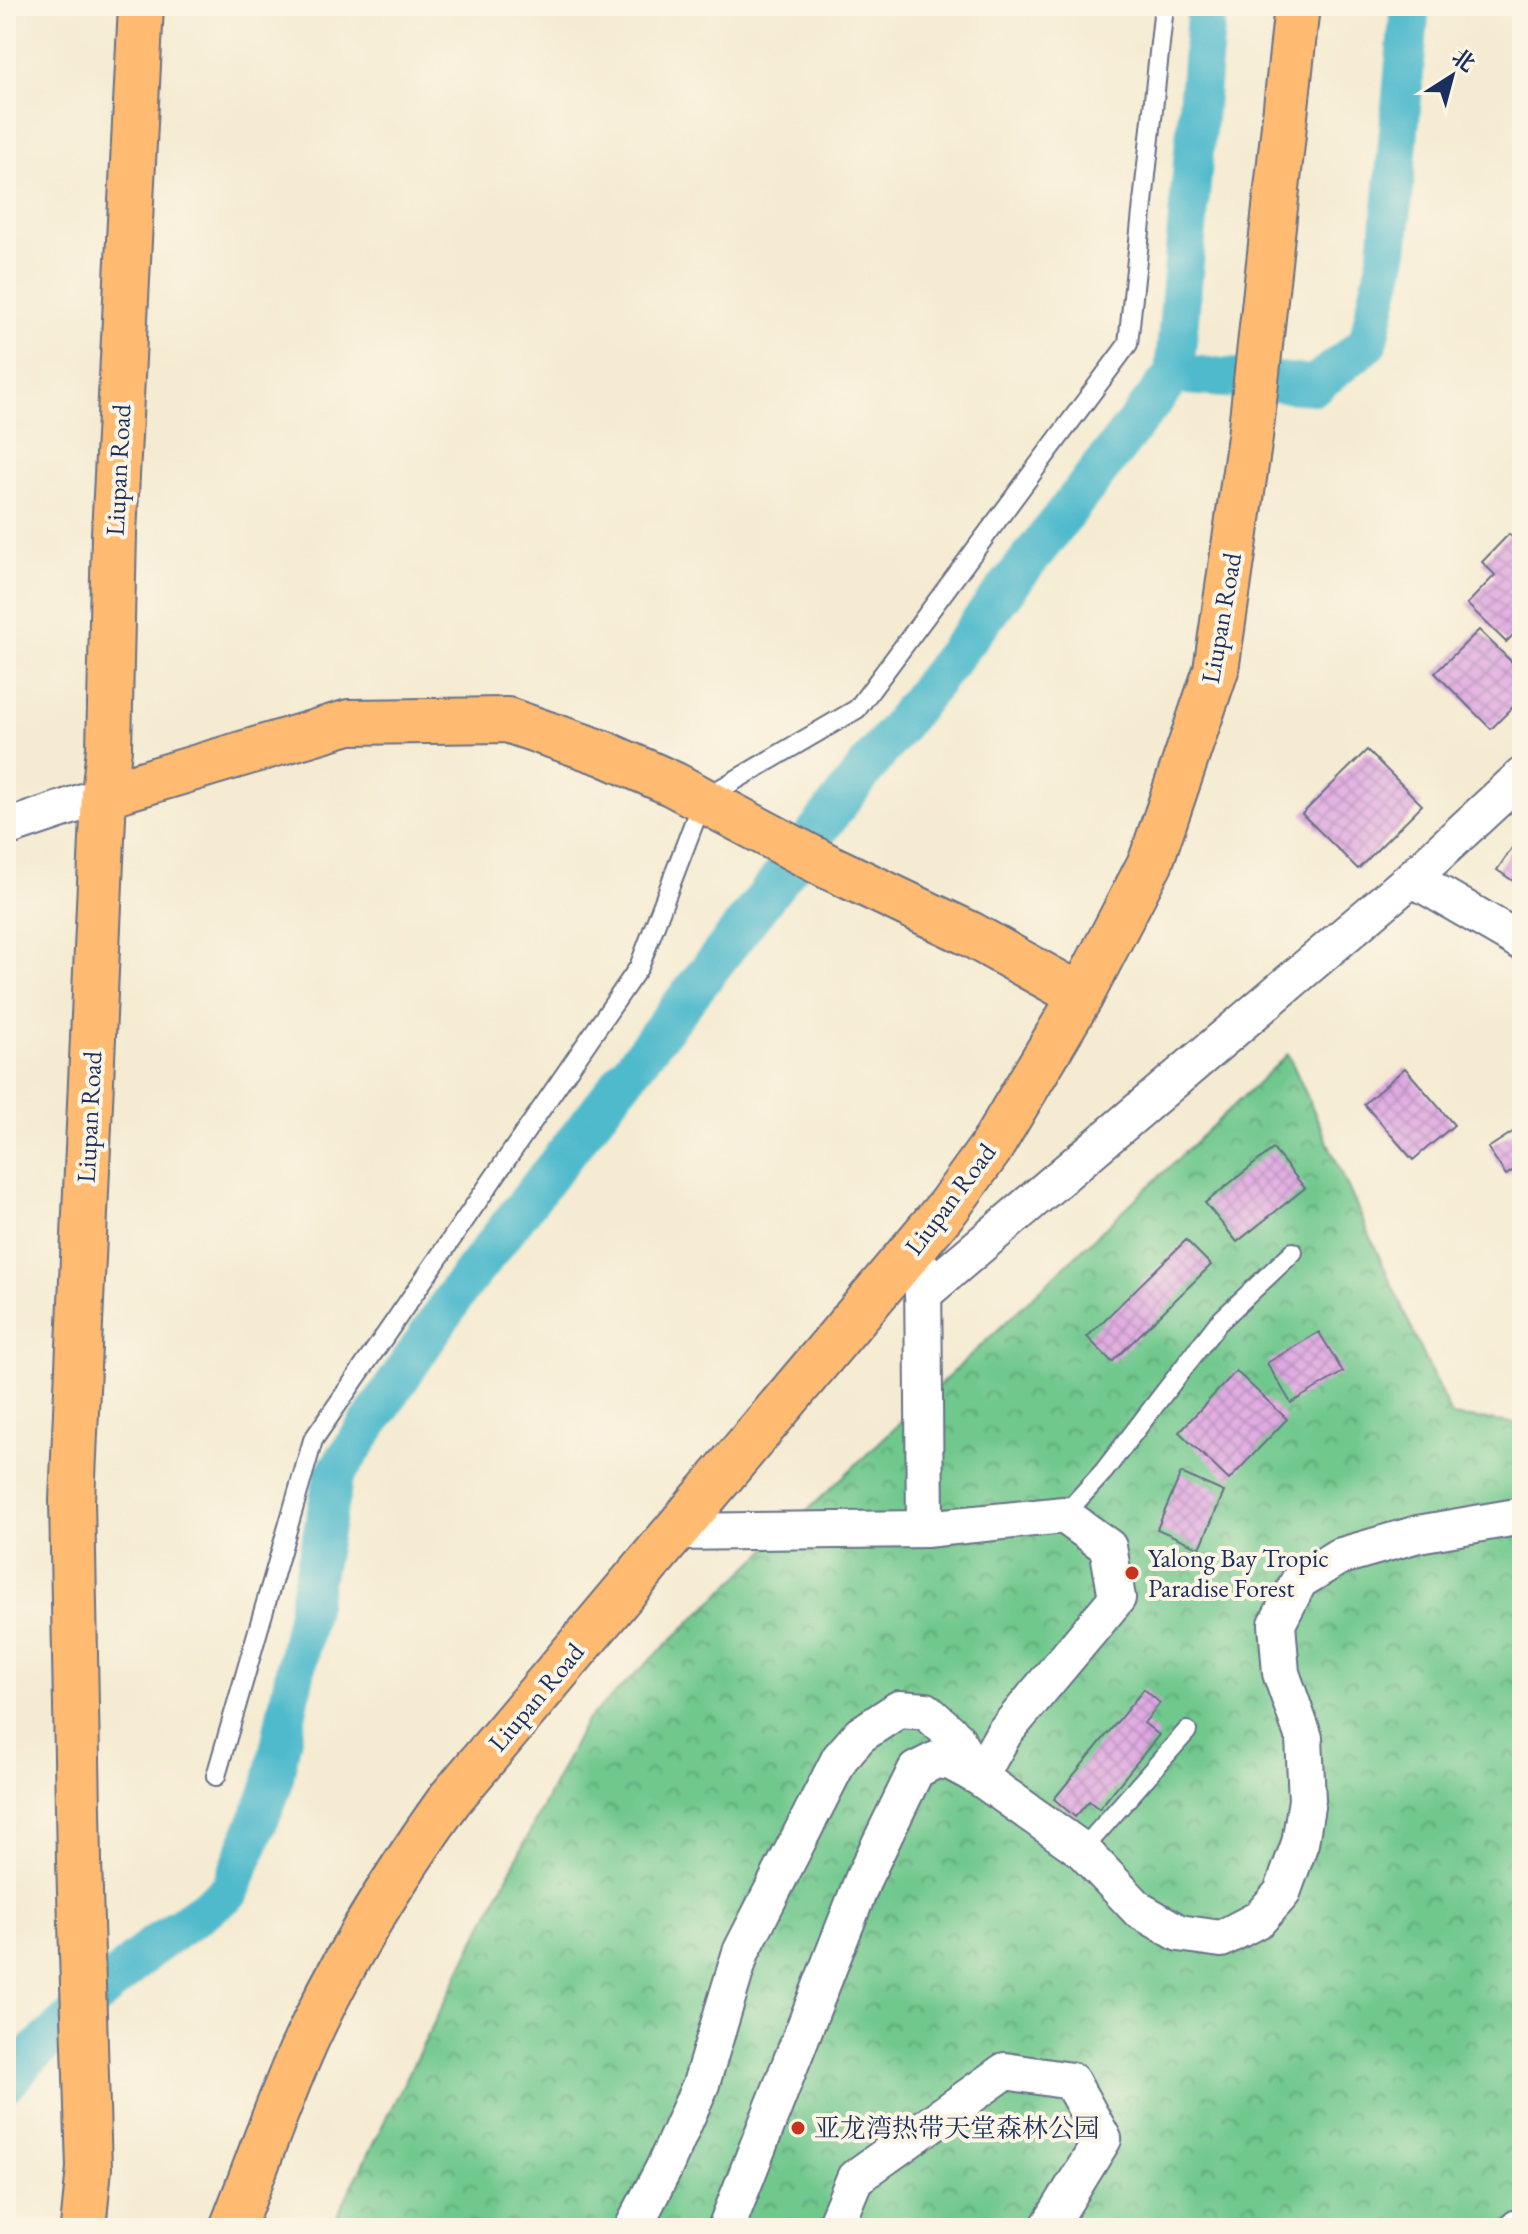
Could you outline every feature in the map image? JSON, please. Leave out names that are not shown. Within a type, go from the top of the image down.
[{"type":"main road","name":"Liupan Road","points":[[83,2228],[89,2168],[72,1500],[104,795],[109,748],[114,534],[141,6]]},
{"type":"main road","name":"Liupan Road","points":[[232,2228],[300,2053],[358,1939],[404,1863],[450,1799],[922,1237],[990,1149],[1081,996],[1151,861],[1216,670],[1250,437],[1297,6]]},
{"type":"main road","points":[[104,795],[349,722],[507,720],[603,753],[970,934],[1081,996]]},
{"type":"street","points":[[923,1294],[1412,878],[1522,776]]},
{"type":"street","points":[[6,828],[104,795]]},
{"type":"street","points":[[1412,878],[1522,942]]},
{"type":"street","points":[[922,1237],[925,1529]]},
{"type":"street","points":[[674,1532],[925,1529],[1064,1515],[1108,1547],[1117,1598],[1004,1733],[976,1775]]},
{"type":"street","points":[[726,2228],[858,1890],[916,1770],[936,1760],[951,1762],[976,1775],[1082,1850],[1139,1910],[1179,1933],[1221,1939],[1259,1919],[1282,1893],[1300,1843],[1307,1800],[1304,1738],[1281,1673],[1277,1624],[1299,1581],[1338,1557],[1418,1534],[1522,1516]]},
{"type":"street","points":[[633,2228],[664,2168],[701,2084],[741,1952],[840,1758],[860,1735],[899,1709],[926,1711],[956,1738],[976,1775]]},
{"type":"street","points":[[834,2228],[855,2178],[1005,2071],[1071,2081],[1103,2139],[1048,2228]]},
{"type":"lane","points":[[216,1776],[313,1440],[639,967],[717,808],[857,709],[1128,344],[1164,6]]},
{"type":"lane","points":[[1064,1515],[1104,1471],[1218,1323],[1293,1252]]},
{"type":"lane","points":[[1082,1850],[1187,1731]]},
{"type":"green space","name":"Yalong Bay Tropic Paradise Forest","points":[[1288,1054],[1451,1416],[1522,1424],[1522,2228],[331,2228],[585,1722]]},
{"type":"building","points":[[1509,534],[1522,546],[1522,626],[1506,642],[1467,604],[1495,575],[1482,562]]},
{"type":"building","points":[[1479,630],[1522,672],[1522,698],[1491,729],[1435,673]]},
{"type":"building","points":[[1367,750],[1422,805],[1358,869],[1302,814]]},
{"type":"building","points":[[1522,833],[1522,887],[1497,870]]},
{"type":"building","points":[[1405,1068],[1454,1125],[1413,1160],[1364,1104]]},
{"type":"building","points":[[1522,1126],[1522,1164],[1506,1175],[1488,1148]]},
{"type":"building","points":[[1273,1149],[1305,1188],[1237,1242],[1205,1203]]},
{"type":"building","points":[[1186,1240],[1211,1265],[1112,1362],[1087,1337]]},
{"type":"building","points":[[1319,1332],[1343,1372],[1291,1403],[1267,1363]]},
{"type":"building","points":[[1236,1371],[1287,1419],[1229,1480],[1179,1432]]},
{"type":"building","points":[[1181,1473],[1224,1492],[1200,1548],[1157,1529]]},
{"type":"building","points":[[1144,1689],[1160,1703],[1144,1723],[1159,1735],[1099,1809],[1089,1801],[1075,1817],[1054,1799]]},
{"type":"waterway","points":[[6,2083],[25,2061],[148,1950],[230,1891],[272,1787],[334,1476],[458,1291],[1174,374],[1207,6]]},
{"type":"waterway","points":[[1174,374],[1314,385],[1368,343],[1388,254],[1410,6]]},
{"type":"place","name":"Yalong Bay Tropic Paradise Forest","points":[[1132,1573]]},
{"type":"place","name":"亚龙湾热带天堂森林公园","points":[[798,2128]]}]
